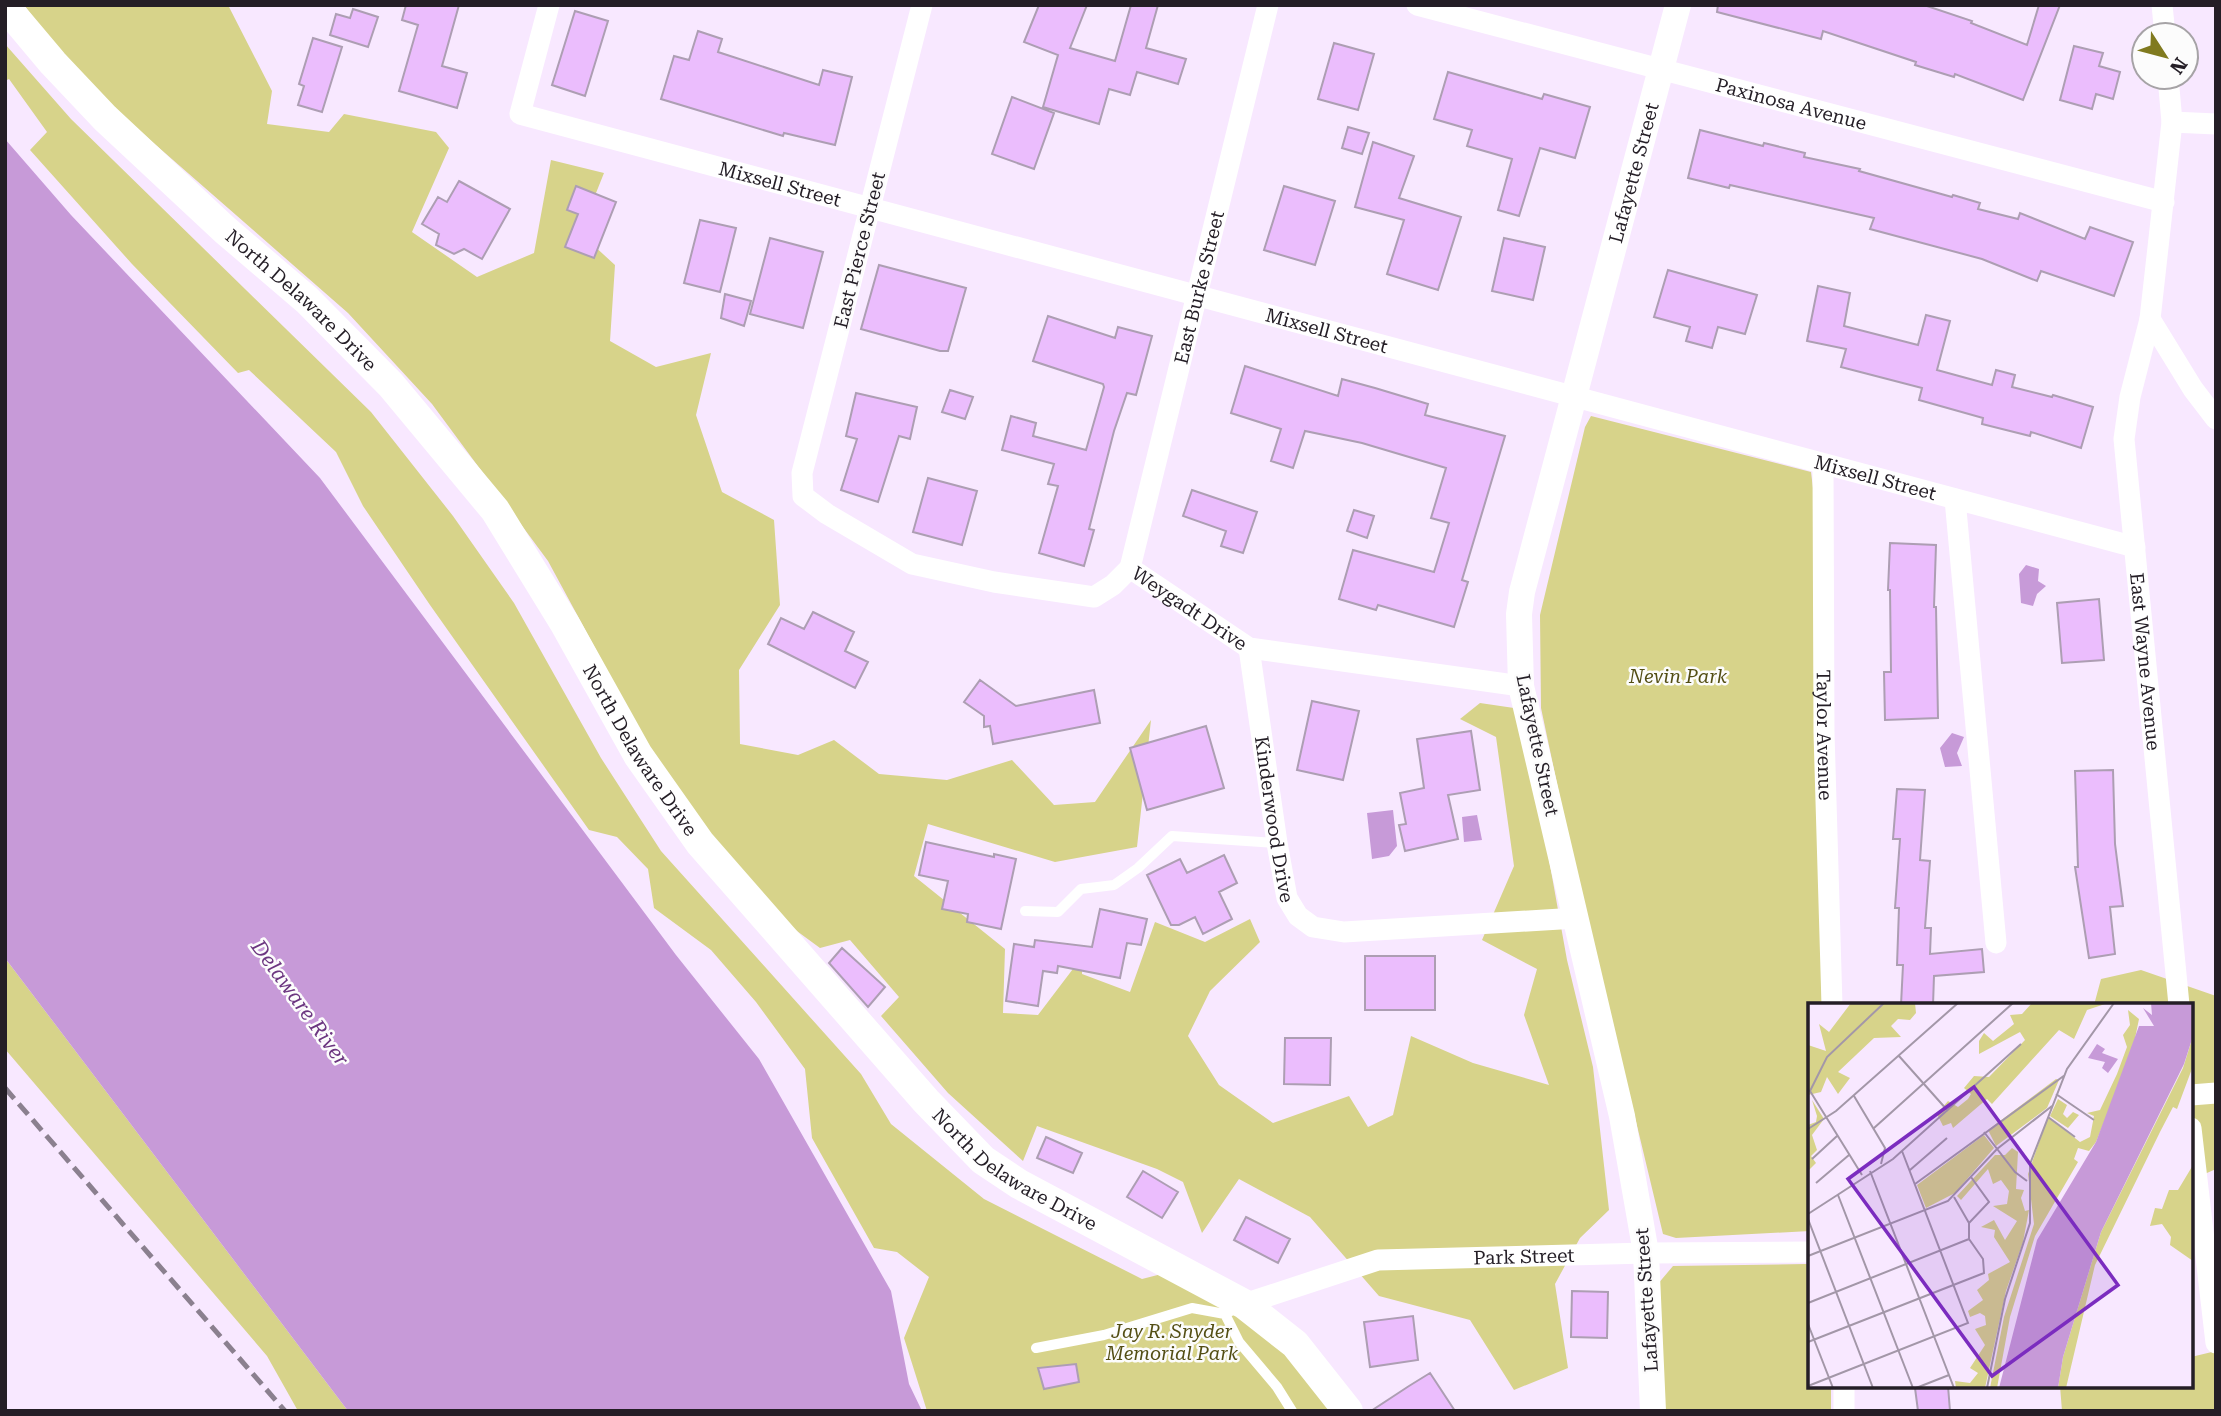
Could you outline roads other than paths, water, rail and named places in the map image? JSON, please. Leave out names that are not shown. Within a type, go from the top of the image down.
[{"type":"main road","name":"North Delaware Drive","points":[[5,6],[52,63],[105,117],[225,230],[307,300],[391,385],[495,510],[565,624],[638,755],[700,843],[926,1101],[983,1160],[1019,1184],[1295,1344],[1348,1411]]},
{"type":"street","name":"Mixsell Street","points":[[549,5],[520,114],[2135,547]]},
{"type":"street","name":"East Pierce Street","points":[[803,496],[802,472],[922,5]]},
{"type":"street","name":"East Burke Street","points":[[1130,568],[1268,5]]},
{"type":"street","name":"Paxinosa Avenue","points":[[1418,5],[2164,202]]},
{"type":"street","name":"Lafayette Street","points":[[1653,1411],[1646,1253],[1622,1116],[1521,686],[1519,614],[1522,592],[1678,5]]},
{"type":"street","name":"East Wayne Avenue","points":[[2169,91],[2172,122],[2150,319],[2130,397],[2124,439],[2179,1003]]},
{"type":"street","points":[[2172,122],[2216,124]]},
{"type":"street","points":[[2150,319],[2193,389],[2216,419]]},
{"type":"street","name":"Taylor Avenue","points":[[1823,464],[1824,733],[1832,1003]]},
{"type":"street","name":"Weygadt Drive","points":[[803,496],[827,514],[912,564],[994,582],[1094,597],[1113,585],[1130,568],[1249,648],[1521,686]]},
{"type":"street","points":[[1955,499],[1996,943]]},
{"type":"street","name":"Kinderwood Drive","points":[[1249,648],[1287,898],[1298,916],[1313,927],[1345,932],[1577,918]]},
{"type":"street","points":[[2193,1095],[2216,1093]]},
{"type":"street","points":[[2193,1146],[2216,1343]]},
{"type":"street","name":"Park Street","points":[[1234,1309],[1378,1260],[1808,1252]]},
{"type":"street","points":[[1844,1388],[1844,1411]]},
{"type":"lane","points":[[1025,911],[1058,912],[1081,890],[1114,886],[1172,836],[1277,843]]},
{"type":"lane","points":[[1036,1348],[1104,1335],[1192,1308],[1234,1309],[1238,1342],[1277,1387],[1292,1411]]},
{"type":"water","name":"Delaware River","points":[[5,139],[71,215],[320,478],[676,955],[759,1059],[891,1291],[909,1384],[922,1411],[348,1411],[5,958]]},
{"type":"water","points":[[2026,565],[2039,569],[2038,581],[2046,586],[2037,594],[2033,606],[2021,603],[2019,574]]},
{"type":"water","points":[[1952,733],[1964,737],[1957,753],[1962,766],[1945,767],[1940,748]]},
{"type":"water","points":[[1393,810],[1397,846],[1389,856],[1372,859],[1367,813]]},
{"type":"water","points":[[1477,815],[1482,840],[1464,842],[1462,817]]},
{"type":"railway","points":[[5,1088],[285,1411]]},
{"type":"park label","name":"Nevin Park","points":[[1678,676]]},
{"type":"park label","name":"Jay R. Snyder Memorial Park","points":[[1172,1342]]}]
